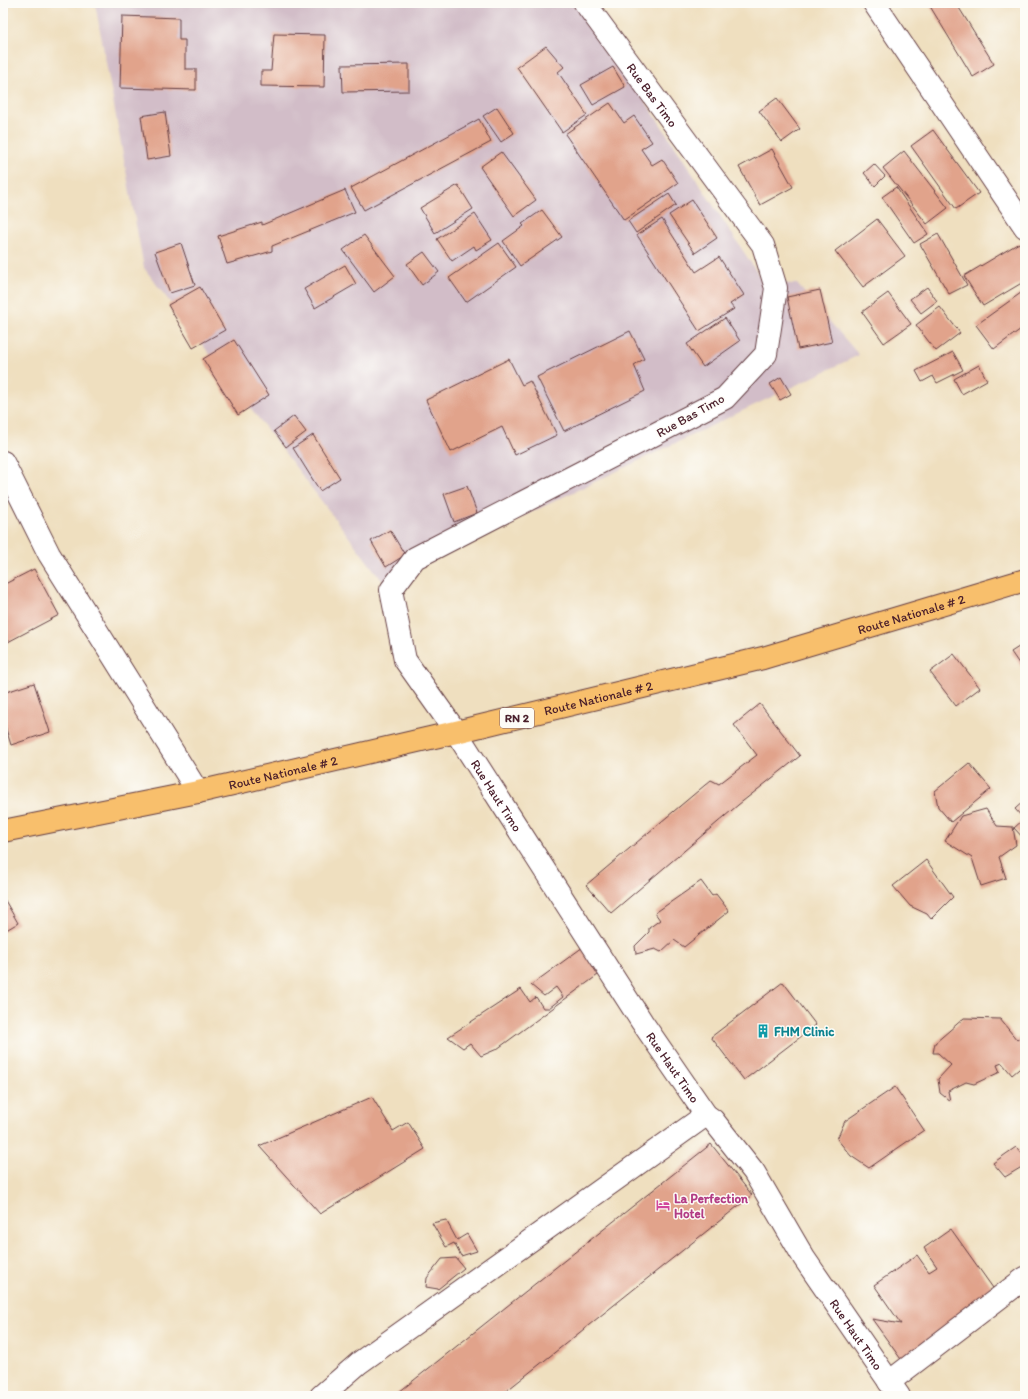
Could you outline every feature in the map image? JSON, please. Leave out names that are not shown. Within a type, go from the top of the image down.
[{"type":"main road","name":"Route Nationale # 2","points":[[3,831],[198,792],[763,658],[1025,580]]},
{"type":"street","name":"Rue Bas Timo","points":[[456,732],[405,660],[391,590],[415,558],[725,398],[766,354],[776,288],[763,245],[585,3]]},
{"type":"street","points":[[874,3],[1025,227]]},
{"type":"street","points":[[3,462],[49,554],[198,792]]},
{"type":"street","name":"Rue Haut Timo","points":[[456,732],[642,1022],[706,1115],[712,1120],[754,1172],[804,1258],[894,1389]]},
{"type":"street","points":[[321,1396],[359,1363],[706,1115]]},
{"type":"street","points":[[894,1389],[1025,1278]]},
{"type":"shaded area","points":[[95,3],[574,3],[640,93],[764,283],[797,284],[859,355],[384,583],[144,268]]},
{"type":"building","points":[[928,3],[956,3],[994,64],[973,77]]},
{"type":"building","points":[[122,16],[179,18],[179,40],[185,40],[185,69],[196,69],[196,90],[120,88]]},
{"type":"building","points":[[274,34],[325,35],[324,87],[261,86],[261,71],[271,71]]},
{"type":"building","points":[[546,46],[564,67],[558,72],[587,115],[562,132],[517,67]]},
{"type":"building","points":[[409,64],[409,91],[343,92],[342,65]]},
{"type":"building","points":[[613,67],[625,87],[593,105],[581,85]]},
{"type":"building","points":[[777,98],[800,129],[782,142],[759,111]]},
{"type":"building","points":[[610,103],[624,123],[634,116],[652,142],[641,149],[652,165],[662,159],[678,183],[624,220],[565,134]]},
{"type":"building","points":[[497,107],[514,133],[501,142],[483,116]]},
{"type":"building","points":[[165,112],[171,156],[147,160],[141,116]]},
{"type":"building","points":[[479,119],[491,142],[364,210],[351,188]]},
{"type":"building","points":[[933,130],[979,193],[956,209],[911,146]]},
{"type":"building","points":[[772,149],[793,187],[760,205],[739,167]]},
{"type":"building","points":[[904,151],[948,208],[927,224],[883,168]]},
{"type":"building","points":[[501,152],[536,200],[514,216],[480,167]]},
{"type":"building","points":[[874,164],[885,176],[875,186],[864,173]]},
{"type":"building","points":[[458,185],[473,209],[435,233],[420,208]]},
{"type":"building","points":[[896,187],[928,234],[914,243],[882,197]]},
{"type":"building","points":[[345,190],[355,212],[272,246],[272,251],[227,264],[218,236],[262,222],[262,225]]},
{"type":"building","points":[[669,194],[676,205],[636,233],[628,221]]},
{"type":"building","points":[[692,200],[717,238],[695,253],[669,215]]},
{"type":"building","points":[[542,210],[562,237],[520,266],[503,241],[524,226],[522,224]]},
{"type":"building","points":[[475,214],[492,240],[476,250],[474,246],[452,261],[437,239]]},
{"type":"building","points":[[662,219],[696,272],[719,257],[744,295],[730,304],[734,309],[699,331],[637,235]]},
{"type":"building","points":[[877,219],[905,256],[863,287],[835,251]]},
{"type":"building","points":[[938,234],[967,285],[949,294],[920,244]]},
{"type":"building","points":[[364,235],[395,276],[374,292],[343,250]]},
{"type":"building","points":[[181,243],[195,285],[170,293],[155,252]]},
{"type":"building","points":[[499,243],[516,267],[466,302],[449,278]]},
{"type":"building","points":[[1019,243],[1025,252],[1025,281],[983,306],[964,276]]},
{"type":"building","points":[[424,252],[439,272],[422,285],[407,264]]},
{"type":"building","points":[[345,265],[356,284],[315,308],[304,289]]},
{"type":"building","points":[[200,287],[225,330],[193,348],[168,305]]},
{"type":"building","points":[[927,287],[937,301],[921,313],[910,299]]},
{"type":"building","points":[[820,290],[832,342],[798,349],[787,297]]},
{"type":"building","points":[[1025,290],[1025,326],[994,349],[976,325]]},
{"type":"building","points":[[888,293],[911,324],[884,343],[862,312]]},
{"type":"building","points":[[940,307],[960,333],[936,351],[916,325]]},
{"type":"building","points":[[725,318],[740,341],[703,367],[687,344]]},
{"type":"building","points":[[630,331],[644,359],[634,365],[645,391],[564,431],[537,377]]},
{"type":"building","points":[[234,340],[269,395],[238,415],[203,359]]},
{"type":"building","points":[[953,352],[963,370],[937,383],[933,376],[922,382],[916,371]]},
{"type":"building","points":[[509,359],[522,385],[530,381],[557,435],[515,455],[502,427],[451,452],[426,400]]},
{"type":"building","points":[[979,365],[987,380],[962,394],[954,379]]},
{"type":"building","points":[[781,377],[791,394],[780,400],[770,384]]},
{"type":"building","points":[[294,416],[306,432],[286,447],[274,431]]},
{"type":"building","points":[[313,435],[340,478],[320,491],[293,448]]},
{"type":"building","points":[[467,486],[477,513],[454,522],[444,494]]},
{"type":"building","points":[[390,530],[405,555],[386,567],[371,541]]},
{"type":"building","points":[[34,569],[59,615],[6,643],[3,637],[3,585]]},
{"type":"building","points":[[1025,643],[1025,666],[1022,668],[1011,652]]},
{"type":"building","points":[[954,654],[980,688],[956,706],[930,672]]},
{"type":"building","points":[[34,683],[50,732],[11,745],[3,719],[3,693]]},
{"type":"building","points":[[760,704],[800,756],[738,805],[611,913],[586,885],[711,780],[719,784],[757,755],[734,725]]},
{"type":"building","points":[[969,763],[991,789],[951,822],[938,807],[935,791]]},
{"type":"building","points":[[1025,800],[1025,840],[1014,828],[1024,819],[1015,809]]},
{"type":"building","points":[[986,809],[997,826],[1013,827],[1016,845],[999,857],[1006,878],[981,886],[972,858],[945,841],[961,816]]},
{"type":"building","points":[[926,860],[953,897],[931,919],[927,914],[910,906],[893,886]]},
{"type":"building","points":[[701,881],[712,896],[716,894],[729,911],[684,947],[674,940],[661,952],[655,949],[636,954],[635,946],[649,932],[649,928],[660,920],[655,913]]},
{"type":"building","points":[[3,897],[18,923],[3,932]]},
{"type":"building","points":[[583,947],[602,972],[497,1049],[481,1056],[470,1043],[463,1048],[448,1037],[521,989],[530,1002],[536,997],[543,1008],[549,1008],[563,997],[556,987],[544,996],[531,985]]},
{"type":"building","name":"FHM Clinic","points":[[783,982],[816,1025],[744,1080],[711,1037]]},
{"type":"building","points":[[964,1018],[1000,1019],[1017,1040],[1025,1034],[1025,1064],[1012,1075],[1002,1063],[997,1065],[1000,1072],[974,1084],[966,1082],[948,1091],[950,1101],[940,1093],[938,1079],[951,1065],[938,1053],[933,1053],[935,1043]]},
{"type":"building","points":[[895,1087],[924,1130],[869,1168],[851,1156],[837,1139],[845,1121]]},
{"type":"building","points":[[372,1097],[393,1131],[408,1122],[425,1149],[320,1214],[259,1146]]},
{"type":"building","points":[[711,1144],[752,1195],[500,1396],[394,1396]]},
{"type":"building","points":[[1016,1147],[1025,1157],[1025,1165],[1005,1177],[993,1163]]},
{"type":"building","points":[[446,1220],[457,1240],[467,1234],[477,1251],[461,1256],[454,1243],[446,1247],[432,1223]]},
{"type":"building","points":[[951,1229],[998,1295],[903,1362],[872,1319],[901,1324],[874,1285],[917,1255],[929,1272],[937,1267],[924,1248]]},
{"type":"building","points":[[456,1258],[464,1268],[438,1289],[426,1287],[427,1278],[442,1259]]},
{"type":"place","name":"FHM Clinic","points":[[763,1031]]},
{"type":"place","name":"La Perfection Hotel","points":[[663,1205]]}]
